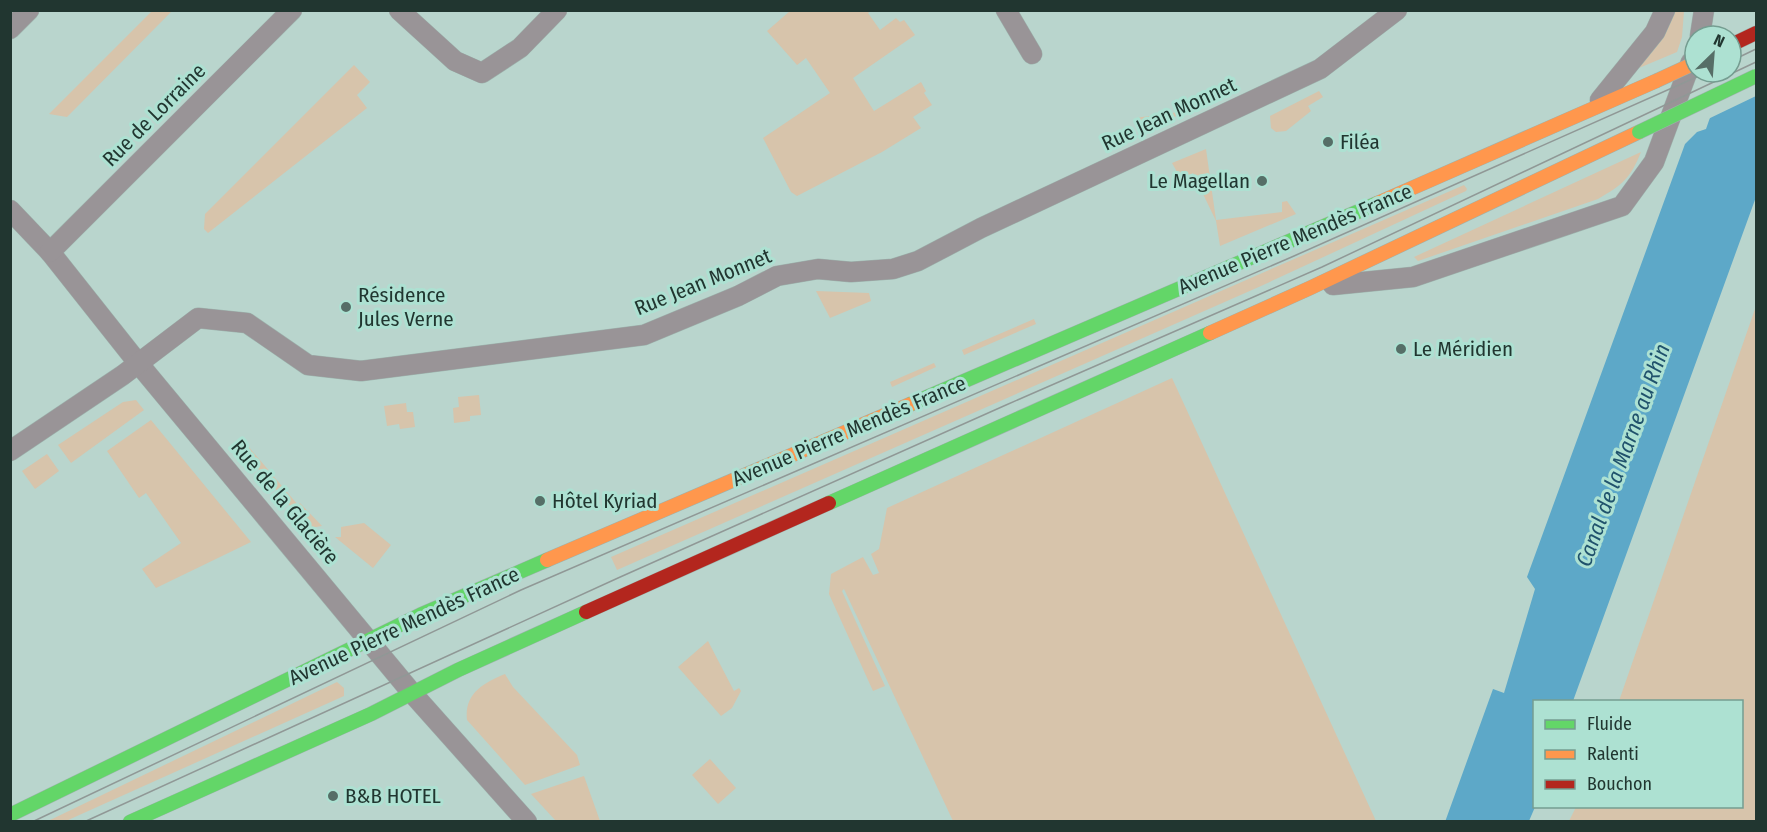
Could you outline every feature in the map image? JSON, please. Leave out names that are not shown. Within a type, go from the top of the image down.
[{"type":"main road","name":"Avenue Pierre Mendès France","points":[[10,815],[420,615],[1591,111],[1683,69]]},
{"type":"main road","points":[[130,822],[1310,288],[1756,76]]},
{"type":"street","points":[[10,29],[28,10]]},
{"type":"street","name":"Rue de Lorraine","points":[[50,252],[292,10]]},
{"type":"street","points":[[399,10],[455,61],[482,73],[520,48],[557,10]]},
{"type":"street","points":[[1006,10],[1032,54]]},
{"type":"street","name":"Rue Jean Monnet","points":[[10,451],[138,363],[198,318],[247,323],[308,365],[361,372],[644,335],[738,296],[777,276],[818,269],[850,272],[893,269],[918,261],[981,228],[1320,69],[1397,10]]},
{"type":"street","points":[[1591,111],[1655,32],[1665,10]]},
{"type":"street","points":[[1310,288],[1413,277],[1622,206],[1654,162],[1683,83]]},
{"type":"street","name":"Rue de la Glacière","points":[[10,210],[50,252],[138,363],[412,693],[527,822]]},
{"type":"shaded area","points":[[152,11],[172,11],[67,117],[49,114]]},
{"type":"shaded area","points":[[790,11],[871,11],[868,13],[880,30],[896,18],[900,22],[904,20],[915,35],[853,78],[874,111],[921,82],[926,91],[924,93],[932,105],[913,117],[921,128],[882,152],[797,196],[791,192],[763,138],[830,93],[806,58],[797,65],[767,31]]},
{"type":"shaded area","points":[[1674,11],[1684,11],[1682,37],[1677,52],[1639,68],[1658,44]]},
{"type":"shaded area","points":[[354,65],[370,82],[357,95],[367,108],[208,233],[204,229],[205,214]]},
{"type":"shaded area","points":[[1319,91],[1323,97],[1308,106],[1311,111],[1286,131],[1276,132],[1271,128],[1270,116]]},
{"type":"shaded area","points":[[1179,112],[1181,114],[1141,132],[1135,118]]},
{"type":"shaded area","points":[[1206,149],[1216,220],[1282,212],[1282,202],[1287,201],[1296,214],[1220,246],[1216,221],[1193,173],[1181,179],[1172,163]]},
{"type":"shaded area","points":[[1641,152],[1625,180],[1598,199],[1418,261],[1414,257]]},
{"type":"shaded area","points":[[1464,185],[1466,191],[1261,286],[617,570],[611,557]]},
{"type":"shaded area","points":[[816,291],[869,293],[871,301],[830,318]]},
{"type":"shaded area","points":[[1756,306],[1756,821],[1569,821],[1576,808],[1743,808],[1743,700],[1619,700]]},
{"type":"shaded area","points":[[1034,319],[1036,324],[964,355],[962,350]]},
{"type":"shaded area","points":[[934,363],[936,367],[892,387],[890,382]]},
{"type":"shaded area","points":[[1172,378],[1376,821],[953,821],[844,589],[842,591],[885,686],[873,691],[829,594],[831,574],[863,557],[873,575],[879,573],[871,554],[879,549],[887,508]]},
{"type":"shaded area","points":[[479,395],[481,415],[470,416],[470,421],[454,423],[453,408],[459,407],[458,397]]},
{"type":"shaded area","points":[[136,400],[144,410],[71,463],[58,445],[123,402]]},
{"type":"shaded area","points":[[406,403],[407,412],[413,412],[415,427],[400,429],[399,424],[387,426],[384,406]]},
{"type":"shaded area","points":[[151,420],[251,542],[156,588],[142,569],[181,543],[146,493],[139,498],[107,451]]},
{"type":"shaded area","points":[[248,446],[298,505],[300,503],[322,526],[309,528],[242,450]]},
{"type":"shaded area","points":[[47,454],[59,471],[35,489],[22,471]]},
{"type":"shaded area","points":[[364,523],[391,545],[373,568],[335,537],[341,537],[341,527]]},
{"type":"shaded area","points":[[708,641],[734,691],[739,688],[741,691],[732,708],[721,716],[678,667]]},
{"type":"shaded area","points":[[505,674],[513,687],[577,755],[580,765],[525,785],[467,720],[467,711],[472,696],[489,681]]},
{"type":"shaded area","points":[[337,682],[344,688],[344,696],[66,821],[48,821]]},
{"type":"shaded area","points":[[710,759],[736,788],[718,804],[692,775]]},
{"type":"shaded area","points":[[584,776],[600,821],[556,821],[531,794]]},
{"type":"water","name":"Canal de la Marne au Rhin","points":[[1756,44],[1756,197],[1573,700],[1533,700],[1535,808],[1529,821],[1445,822],[1493,689],[1504,693],[1535,589],[1527,577],[1685,144],[1697,132],[1706,129],[1722,84],[1743,84],[1743,59]]},
{"type":"pier","points":[[1756,41],[1756,96],[1706,120],[1719,84],[1743,84],[1743,51]]},
{"type":"tram line","points":[[1743,55],[1756,49]]},
{"type":"tram line","points":[[84,822],[618,578],[1322,267],[1756,62]]},
{"type":"tram line","points":[[32,822],[521,590],[1294,256],[1683,83]]},
{"type":"traffic: fast","points":[[1639,132],[1756,76]]},
{"type":"traffic: fast","points":[[911,404],[1378,203]]},
{"type":"traffic: fast","points":[[829,503],[1210,333]]},
{"type":"traffic: fast","points":[[10,815],[420,615],[547,560]]},
{"type":"traffic: fast","points":[[130,822],[371,714],[458,670],[586,612]]},
{"type":"traffic: slow","points":[[1656,81],[1683,69]]},
{"type":"traffic: slow","points":[[1378,203],[1656,81]]},
{"type":"traffic: slow","points":[[1210,333],[1639,132]]},
{"type":"traffic: slow","points":[[547,560],[911,404]]},
{"type":"traffic: jam","points":[[1743,39],[1756,33]]},
{"type":"traffic: jam","points":[[586,612],[829,503]]},
{"type":"place","name":"Filéa","points":[[1328,142]]},
{"type":"place","name":"Le Magellan","points":[[1262,181]]},
{"type":"place","name":"Résidence Jules Verne","points":[[346,307]]},
{"type":"place","name":"Le Méridien","points":[[1401,349]]},
{"type":"place","name":"Hôtel Kyriad","points":[[540,501]]},
{"type":"place","name":"B&B HOTEL","points":[[333,796]]}]
